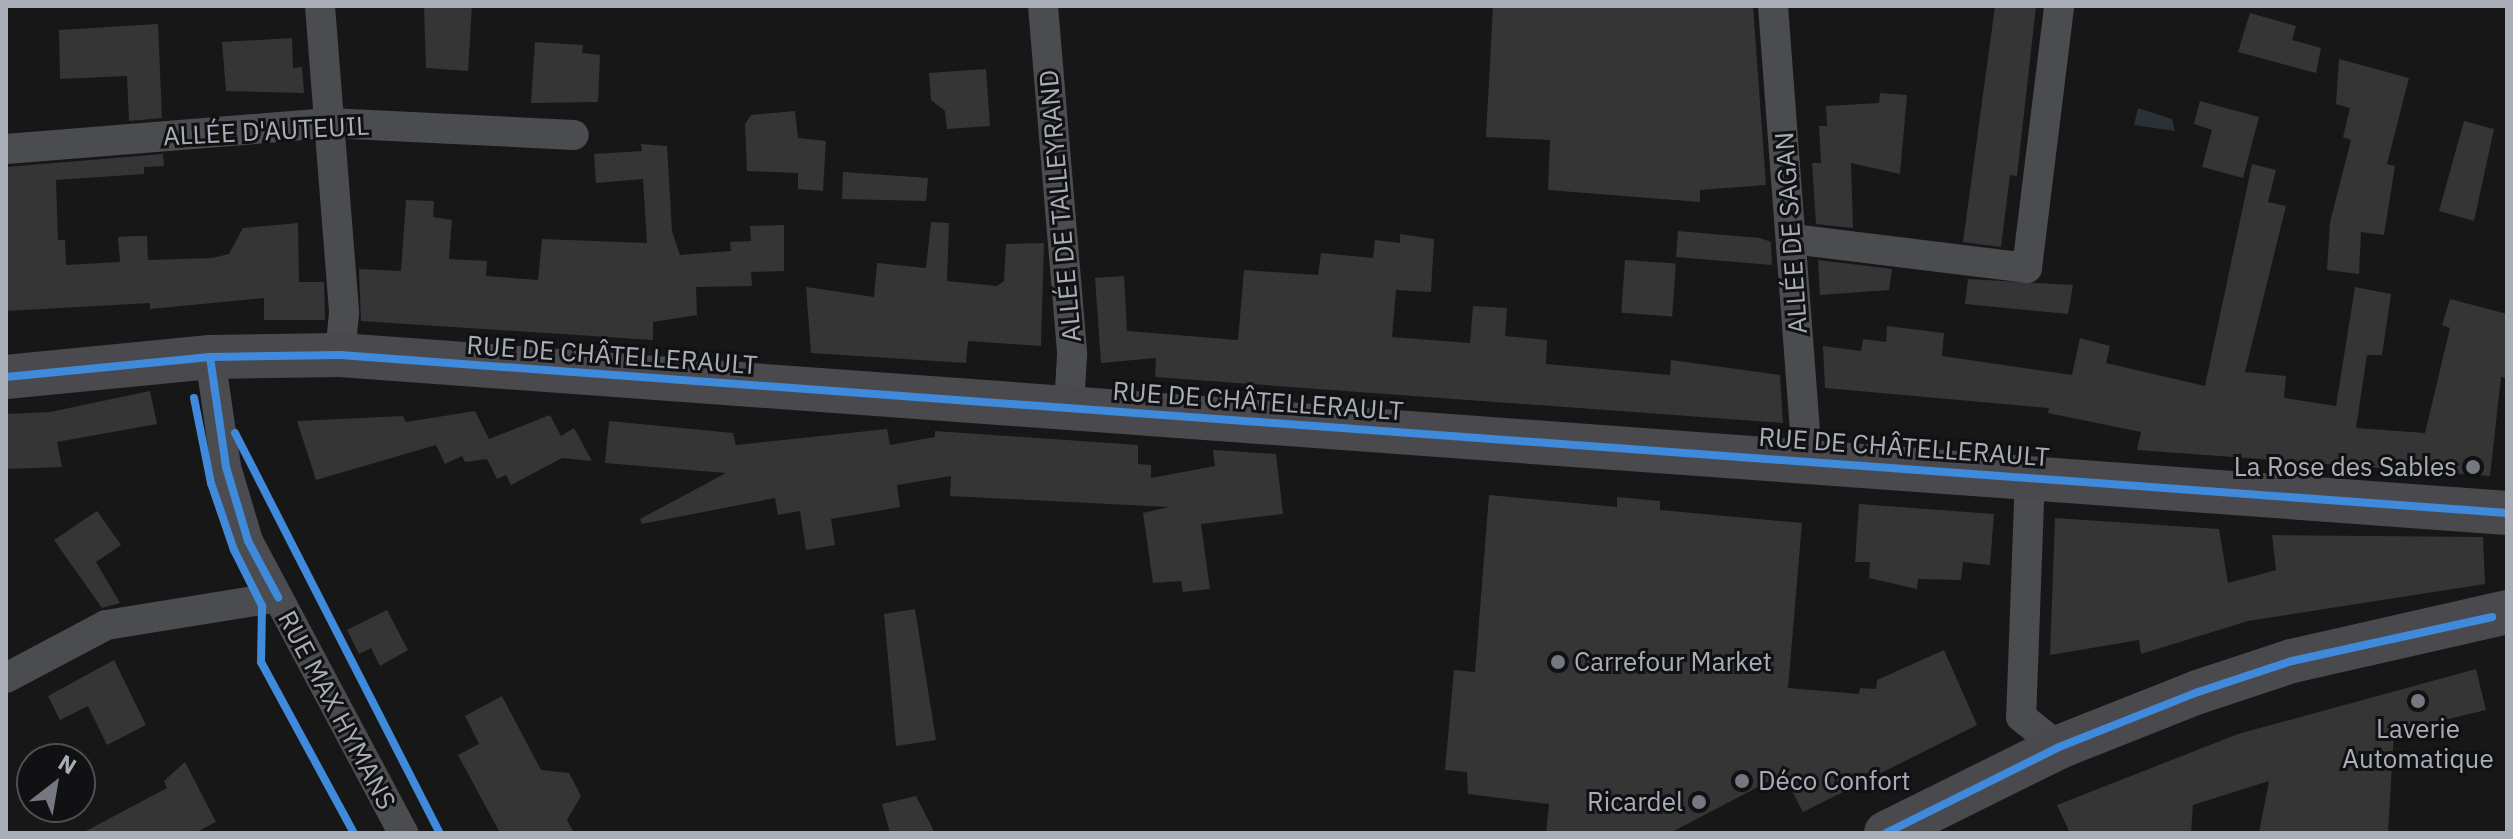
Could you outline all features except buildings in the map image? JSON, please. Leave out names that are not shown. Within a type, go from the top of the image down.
[{"type":"main road","name":"RUE DE CHÂTELLERAULT","points":[[6,377],[210,357],[340,355],[2030,475],[2507,513]]},
{"type":"main road","points":[[1886,833],[2059,747],[2292,661],[2500,615]]},
{"type":"street","points":[[320,6],[344,313],[340,355]]},
{"type":"street","name":"ALLÉE DE TALLEYRAND","points":[[1043,6],[1072,355],[1069,407]]},
{"type":"street","name":"ALLÉE DE SAGAN","points":[[1773,6],[1807,459]]},
{"type":"street","points":[[1792,239],[2027,268],[2059,6]]},
{"type":"street","name":"ALLÉE D'AUTEUIL","points":[[6,149],[329,123],[574,135]]},
{"type":"street","name":"RUE MAX HYMANS","points":[[210,357],[226,467],[248,541],[403,833]]},
{"type":"street","points":[[2030,475],[2021,717],[2059,747]]},
{"type":"street","points":[[6,678],[106,625],[278,597]]},
{"type":"shaded area","points":[[2138,108],[2172,119],[2175,131],[2134,125]]},
{"type":"cycle path","points":[[6,377],[210,357],[340,355],[2507,513]]},
{"type":"cycle path","points":[[210,357],[226,467],[248,541],[278,597]]},
{"type":"cycle path","points":[[194,398],[211,483],[234,550],[262,606],[261,662],[354,833]]},
{"type":"cycle path","points":[[235,433],[440,833]]},
{"type":"cycle path","points":[[1886,833],[2059,747],[2198,692],[2292,661],[2492,617]]},
{"type":"place","name":"La Rose des Sables","points":[[2473,467]]},
{"type":"place","name":"Carrefour Market","points":[[1558,662]]},
{"type":"place","name":"Laverie Automatique","points":[[2418,701]]},
{"type":"place","name":"Déco Confort","points":[[1742,781]]},
{"type":"place","name":"Ricardel","points":[[1699,802]]}]
